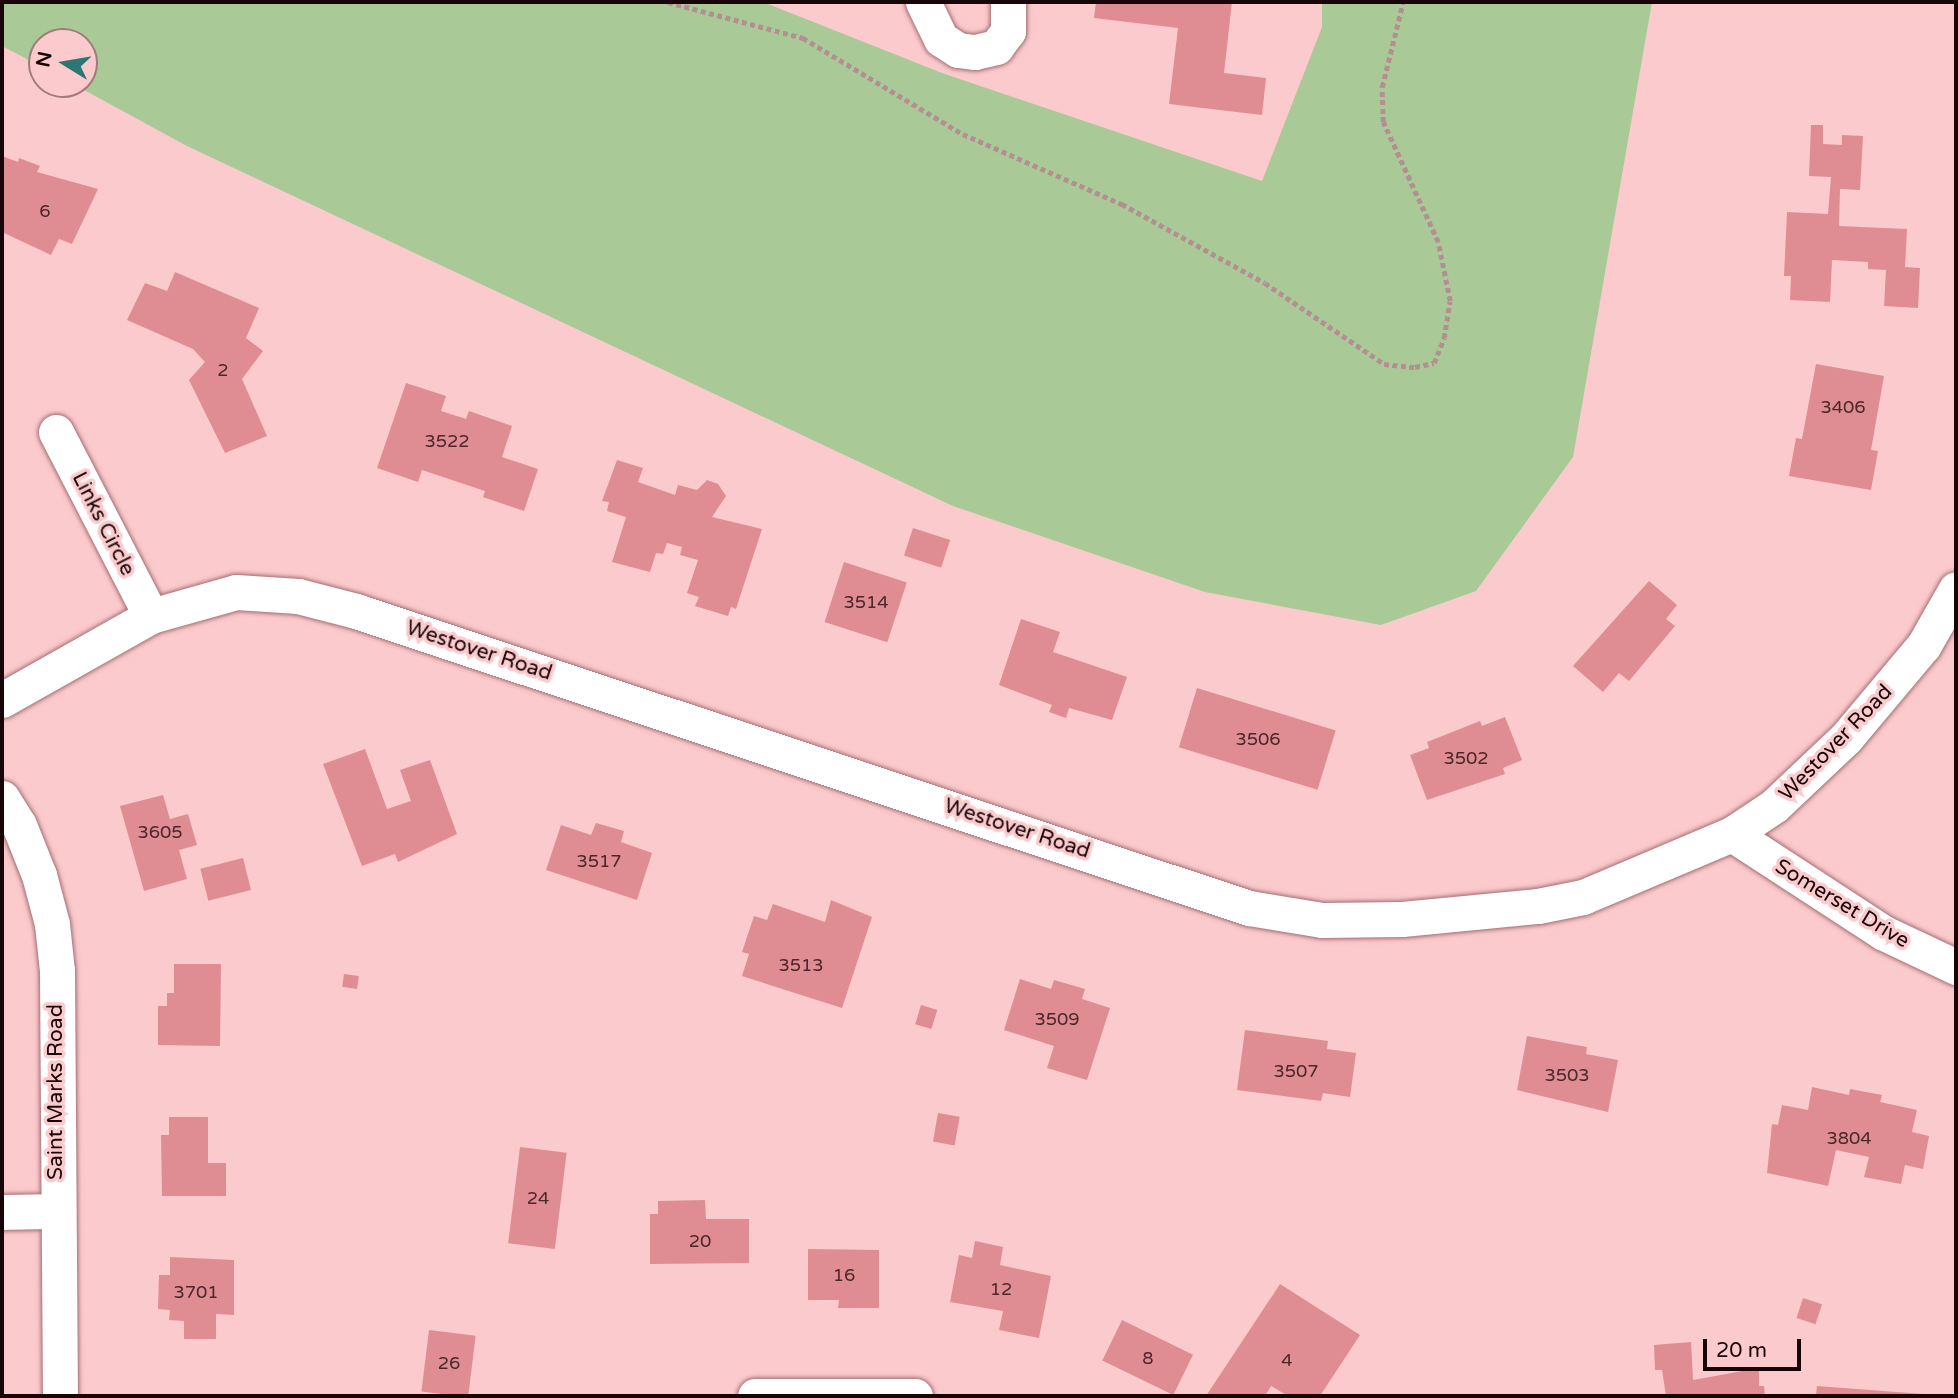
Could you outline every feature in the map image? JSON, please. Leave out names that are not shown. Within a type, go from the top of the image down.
[{"type":"street","points":[[923,2],[940,39],[958,50],[975,52],[996,47],[1008,31],[1008,2]]},
{"type":"street","name":"Links Circle","points":[[56,432],[151,615]]},
{"type":"street","name":"Westover Road","points":[[2,700],[151,615],[236,592],[298,596],[356,611],[1250,908],[1322,919],[1402,919],[1561,901],[1638,877],[1732,834],[1774,806],[1846,738],[1924,645],[1956,589]]},
{"type":"street","name":"Saint Marks Road","points":[[2,798],[29,850],[52,924],[57,971],[56,1211],[60,1396]]},
{"type":"street","name":"Somerset Drive","points":[[1732,834],[1884,933],[1956,967]]},
{"type":"street","points":[[2,1212],[56,1211]]},
{"type":"street","points":[[755,1396],[915,1396]]},
{"type":"path","points":[[668,2],[803,38],[963,134],[1122,204],[1265,283],[1384,364],[1415,367],[1434,363],[1444,338],[1450,301],[1438,242],[1383,122],[1382,87],[1403,2]]},
{"type":"green space","points":[[2,2],[763,2],[942,73],[1262,181],[1322,27],[1322,2],[1652,2],[1573,457],[1476,591],[1381,625],[1205,592],[953,506],[187,146],[98,98],[98,28],[28,28],[28,60],[2,46]]},
{"type":"building","points":[[1096,2],[1232,2],[1224,73],[1266,78],[1262,115],[1169,104],[1178,28],[1094,18]]},
{"type":"building","points":[[1811,125],[1823,125],[1823,144],[1842,145],[1842,135],[1863,136],[1860,190],[1840,189],[1839,226],[1907,229],[1905,267],[1920,268],[1918,308],[1884,306],[1886,270],[1868,269],[1868,262],[1832,260],[1830,302],[1790,300],[1791,276],[1784,276],[1787,212],[1828,214],[1831,177],[1809,176]]},
{"type":"building","points":[[2,156],[18,162],[19,158],[40,166],[37,172],[98,189],[72,244],[59,239],[51,255],[2,232]]},
{"type":"building","points":[[175,272],[259,308],[246,338],[263,351],[242,379],[267,436],[225,453],[189,380],[205,362],[193,349],[127,320],[145,283],[167,291]]},
{"type":"building","points":[[1816,364],[1884,376],[1871,450],[1878,451],[1871,490],[1789,476],[1796,438],[1802,439]]},
{"type":"building","points":[[406,383],[446,396],[441,411],[466,419],[469,411],[512,426],[502,457],[538,469],[524,511],[483,497],[485,491],[422,470],[418,482],[377,468]]},
{"type":"building","points":[[617,460],[643,468],[638,482],[675,495],[678,485],[697,490],[707,480],[718,484],[726,496],[712,517],[762,529],[736,609],[731,607],[728,616],[695,606],[699,597],[687,593],[698,560],[680,555],[682,547],[667,543],[663,554],[656,553],[650,572],[612,562],[626,517],[607,511],[609,502],[602,501]]},
{"type":"building","points":[[913,528],[950,540],[941,568],[904,556]]},
{"type":"building","points":[[844,562],[907,582],[887,642],[825,622]]},
{"type":"building","points":[[1649,581],[1677,605],[1666,619],[1675,626],[1629,681],[1619,673],[1603,692],[1573,666]]},
{"type":"building","points":[[1021,619],[1060,632],[1053,652],[1127,677],[1112,720],[1069,708],[1066,718],[1049,712],[1052,705],[999,685]]},
{"type":"building","points":[[1197,688],[1336,730],[1318,790],[1179,747]]},
{"type":"building","points":[[1505,717],[1522,760],[1503,768],[1505,774],[1427,800],[1410,755],[1429,748],[1427,742],[1480,721],[1482,726]]},
{"type":"building","points":[[365,749],[387,809],[411,801],[400,770],[430,760],[457,834],[398,862],[395,854],[362,866],[323,764]]},
{"type":"building","points":[[163,795],[170,819],[188,814],[197,845],[179,850],[187,879],[144,891],[120,806]]},
{"type":"building","points":[[596,823],[624,831],[621,842],[652,853],[637,900],[546,870],[561,825],[591,835]]},
{"type":"building","points":[[243,858],[251,890],[208,901],[200,869]]},
{"type":"building","points":[[831,900],[872,917],[842,1008],[742,976],[749,954],[742,952],[754,916],[767,920],[773,904],[825,922]]},
{"type":"building","points":[[174,964],[221,964],[220,1046],[158,1045],[158,1006],[167,1006],[167,993],[174,993]]},
{"type":"building","points":[[344,974],[359,976],[357,989],[342,987]]},
{"type":"building","points":[[1020,979],[1051,989],[1054,980],[1085,989],[1082,999],[1110,1008],[1087,1080],[1047,1068],[1054,1046],[1004,1030]]},
{"type":"building","points":[[921,1005],[937,1010],[931,1029],[915,1024]]},
{"type":"building","points":[[1245,1030],[1328,1041],[1327,1049],[1356,1053],[1350,1097],[1323,1093],[1321,1101],[1237,1090]]},
{"type":"building","points":[[1527,1036],[1587,1047],[1586,1054],[1618,1060],[1608,1112],[1517,1090]]},
{"type":"building","points":[[1812,1087],[1849,1095],[1850,1089],[1882,1095],[1880,1102],[1917,1110],[1912,1132],[1929,1136],[1923,1169],[1905,1165],[1901,1184],[1864,1177],[1869,1157],[1836,1150],[1828,1186],[1767,1173],[1772,1124],[1778,1125],[1782,1105],[1808,1110]]},
{"type":"building","points":[[938,1113],[960,1117],[955,1145],[933,1142]]},
{"type":"building","points":[[169,1117],[208,1117],[208,1163],[226,1163],[226,1196],[162,1196],[161,1135],[169,1135]]},
{"type":"building","points":[[520,1147],[567,1153],[555,1249],[508,1243]]},
{"type":"building","points":[[705,1200],[706,1219],[749,1219],[749,1263],[650,1264],[650,1214],[658,1214],[658,1201]]},
{"type":"building","points":[[975,1241],[1003,1247],[1000,1265],[1051,1276],[1039,1338],[999,1330],[1003,1311],[950,1302],[959,1255],[972,1258]]},
{"type":"building","points":[[808,1249],[879,1250],[879,1308],[838,1308],[839,1300],[808,1300]]},
{"type":"building","points":[[170,1257],[234,1260],[234,1315],[216,1314],[216,1339],[184,1339],[184,1321],[169,1320],[170,1310],[158,1309],[159,1275],[170,1275]]},
{"type":"building","points":[[1280,1284],[1360,1335],[1320,1396],[1288,1396],[1271,1386],[1265,1396],[1206,1396]]},
{"type":"building","points":[[1803,1298],[1822,1304],[1816,1324],[1797,1318]]},
{"type":"building","points":[[1122,1320],[1193,1355],[1173,1395],[1102,1360]]},
{"type":"building","points":[[429,1330],[476,1336],[468,1396],[421,1392]]},
{"type":"building","points":[[1691,1342],[1693,1380],[1759,1368],[1759,1386],[1764,1386],[1765,1396],[1666,1396],[1662,1370],[1655,1370],[1654,1345]]},
{"type":"building","points":[[1817,1386],[1923,1394],[1923,1396],[1816,1396]]}]
